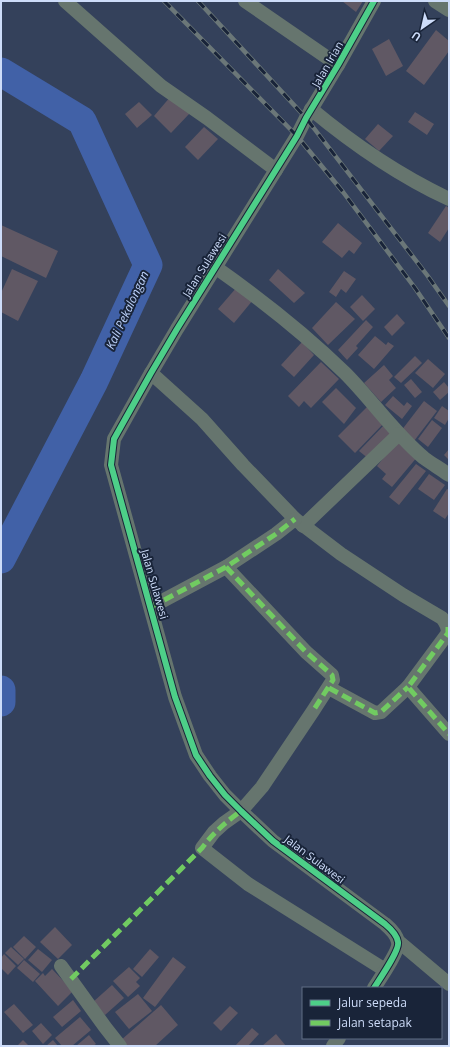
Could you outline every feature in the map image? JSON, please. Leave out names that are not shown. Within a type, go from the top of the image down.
[{"type":"street","points":[[65,1],[161,86],[207,118],[276,170]]},
{"type":"street","points":[[245,1],[338,65]]},
{"type":"street","name":"Jalan Irian","points":[[297,136],[311,109],[374,1]]},
{"type":"street","points":[[435,1],[449,10]]},
{"type":"street","points":[[311,109],[334,128],[368,152],[418,184],[449,199]]},
{"type":"street","name":"Jalan Sulawesi","points":[[297,136],[151,373],[114,440],[111,465],[173,690],[196,754],[213,781],[240,811],[273,840],[386,924],[398,941],[449,984]]},
{"type":"street","points":[[215,267],[250,291],[299,330],[346,374],[399,434],[424,457],[449,475]]},
{"type":"street","points":[[151,373],[202,419],[243,465],[299,522],[340,554],[445,621],[448,627],[448,633],[408,687],[378,714],[328,688]]},
{"type":"street","points":[[151,607],[226,567],[276,534],[299,522],[399,434]]},
{"type":"street","points":[[226,567],[306,652],[332,675],[333,680],[262,787],[240,811],[214,832],[202,848],[248,884],[385,970]]},
{"type":"street","points":[[408,687],[442,726]]},
{"type":"street","points":[[375,987],[397,950],[399,946],[398,941]]},
{"type":"street","points":[[61,966],[120,1046]]},
{"type":"building","points":[[342,1],[363,1],[356,12]]},
{"type":"building","points":[[436,30],[449,41],[449,51],[424,85],[406,71]]},
{"type":"building","points":[[389,39],[403,66],[386,76],[372,49]]},
{"type":"building","points":[[171,96],[190,113],[171,133],[154,116]]},
{"type":"building","points":[[139,102],[152,115],[137,128],[125,114]]},
{"type":"building","points":[[415,112],[434,124],[427,135],[408,122]]},
{"type":"building","points":[[378,124],[393,136],[379,151],[365,139]]},
{"type":"building","points":[[204,127],[218,139],[198,160],[185,147]]},
{"type":"building","points":[[446,206],[449,208],[449,228],[440,242],[428,233]]},
{"type":"building","points":[[338,223],[362,243],[354,254],[349,250],[342,258],[322,242]]},
{"type":"building","points":[[1,225],[58,251],[46,278],[1,256]]},
{"type":"building","points":[[12,269],[38,281],[18,321],[1,312],[1,293]]},
{"type":"building","points":[[278,269],[305,293],[294,303],[269,280]]},
{"type":"building","points":[[344,271],[356,279],[346,293],[341,289],[336,297],[329,292]]},
{"type":"building","points":[[237,287],[253,300],[234,323],[218,309]]},
{"type":"building","points":[[362,295],[375,309],[363,321],[350,307]]},
{"type":"building","points":[[336,302],[355,319],[328,345],[312,328]]},
{"type":"building","points":[[397,314],[405,323],[392,336],[384,327]]},
{"type":"building","points":[[366,320],[373,327],[356,346],[358,348],[347,360],[338,350]]},
{"type":"building","points":[[375,336],[386,345],[388,342],[394,346],[374,369],[358,355]]},
{"type":"building","points":[[302,342],[314,355],[294,377],[281,365]]},
{"type":"building","points":[[415,356],[422,363],[401,383],[394,377]]},
{"type":"building","points":[[428,359],[445,374],[433,388],[415,373]]},
{"type":"building","points":[[321,362],[339,379],[311,408],[304,401],[299,407],[288,396]]},
{"type":"building","points":[[384,365],[393,376],[389,380],[396,388],[381,402],[364,383]]},
{"type":"building","points":[[411,379],[422,392],[415,398],[404,385]]},
{"type":"building","points":[[444,382],[449,388],[449,392],[440,400],[433,392]]},
{"type":"building","points":[[336,388],[356,408],[344,424],[322,402]]},
{"type":"building","points":[[393,396],[404,406],[407,402],[412,406],[402,419],[385,405]]},
{"type":"building","points":[[424,401],[437,411],[414,441],[401,431]]},
{"type":"building","points":[[369,405],[386,421],[355,453],[338,436]]},
{"type":"building","points":[[442,406],[449,411],[449,418],[445,425],[434,418]]},
{"type":"building","points":[[432,420],[442,428],[428,447],[418,439]]},
{"type":"building","points":[[383,426],[392,435],[369,459],[359,451]]},
{"type":"building","points":[[398,440],[418,456],[392,487],[382,479],[386,474],[377,466]]},
{"type":"building","points":[[449,449],[449,460],[444,455]]},
{"type":"building","points":[[416,464],[426,471],[399,505],[389,497]]},
{"type":"building","points":[[429,474],[445,485],[434,500],[418,489]]},
{"type":"building","points":[[447,489],[449,490],[449,513],[445,519],[433,511]]},
{"type":"building","points":[[55,927],[72,945],[58,959],[40,942]]},
{"type":"building","points":[[24,936],[36,947],[25,959],[13,947]]},
{"type":"building","points":[[11,947],[24,959],[18,965],[5,953]]},
{"type":"building","points":[[38,949],[52,960],[42,972],[28,960]]},
{"type":"building","points":[[150,949],[159,957],[142,977],[133,969]]},
{"type":"building","points":[[4,954],[16,966],[8,975],[1,968],[1,958]]},
{"type":"building","points":[[173,957],[186,967],[155,1007],[143,998]]},
{"type":"building","points":[[24,960],[40,974],[33,982],[17,968]]},
{"type":"building","points":[[129,967],[140,978],[136,982],[140,986],[128,997],[113,981]]},
{"type":"building","points":[[52,969],[73,991],[58,1006],[35,981],[43,973],[45,976]]},
{"type":"building","points":[[112,985],[124,998],[105,1015],[93,1002]]},
{"type":"building","points":[[138,994],[152,1011],[129,1029],[115,1012]]},
{"type":"building","points":[[73,1000],[81,1011],[62,1027],[53,1017]]},
{"type":"building","points":[[14,1004],[33,1025],[23,1033],[4,1012]]},
{"type":"building","points":[[161,1005],[178,1025],[155,1046],[124,1046],[120,1041]]},
{"type":"building","points":[[230,1006],[238,1013],[221,1031],[213,1023]]},
{"type":"building","points":[[80,1017],[91,1030],[72,1046],[62,1046],[55,1038]]},
{"type":"building","points":[[41,1023],[52,1035],[43,1044],[32,1031]]},
{"type":"building","points":[[252,1028],[259,1034],[248,1046],[235,1046]]},
{"type":"building","points":[[276,1034],[286,1046],[262,1046]]},
{"type":"building","points":[[89,1035],[96,1044],[93,1046],[76,1046]]},
{"type":"building","points":[[23,1040],[29,1046],[17,1046]]},
{"type":"building","points":[[53,1040],[58,1046],[46,1046]]},
{"type":"waterway","name":"Kali Pekalongan","points":[[1,72],[82,121],[148,265],[94,381],[1,559]]},
{"type":"waterway","name":"Kali Pekalongan","points":[[1,690],[1,702]]},
{"type":"railway","points":[[164,1],[297,136],[343,192],[415,288],[449,338]]},
{"type":"railway","points":[[198,1],[306,118],[427,275],[449,306]]},
{"type":"marked path","points":[[151,607],[226,567],[276,534],[295,519]]},
{"type":"marked path","points":[[226,567],[306,652],[332,675],[333,680],[313,711]]},
{"type":"marked path","points":[[448,627],[448,633],[408,687],[449,734]]},
{"type":"marked path","points":[[329,688],[375,713],[381,712],[408,687]]},
{"type":"marked path","points":[[71,979],[202,848],[215,833],[241,811]]},
{"type":"cycle path","points":[[374,1],[297,136],[151,373],[114,439],[111,465],[175,697],[196,755],[225,795],[273,841],[385,924],[393,932],[397,939],[398,946],[393,958],[375,987]]}]
